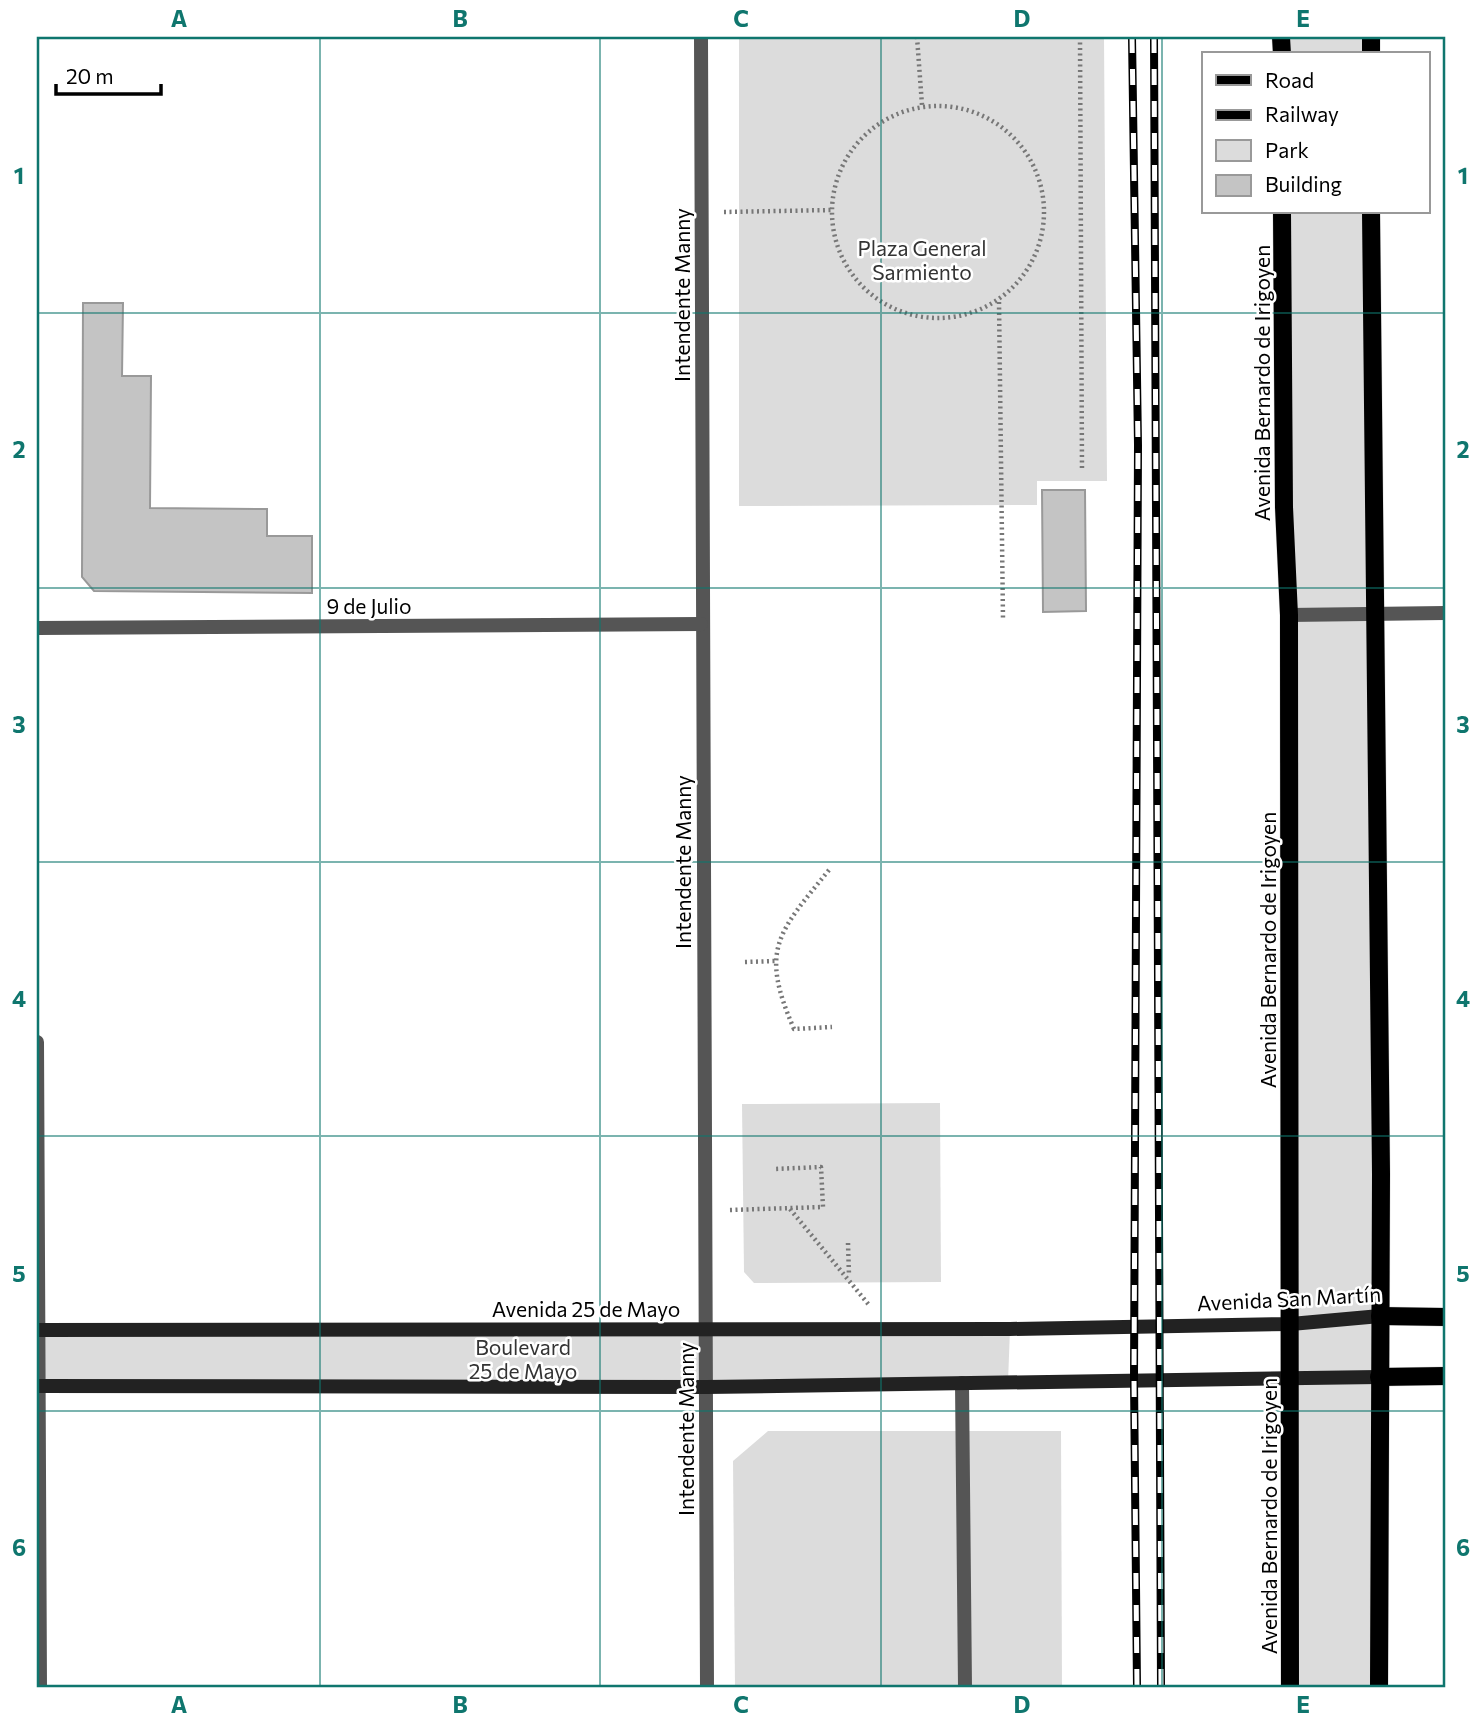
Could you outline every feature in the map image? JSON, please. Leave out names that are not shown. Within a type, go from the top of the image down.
[{"type":"main road","name":"Avenida Bernardo de Irigoyen","points":[[1282,214],[1284,507],[1289,615],[1290,1687]]},
{"type":"main road","points":[[1371,214],[1380,1315],[1379,1687]]},
{"type":"main road","name":"Avenida San Martín","points":[[1134,1325],[1291,1324],[1380,1315],[1445,1317]]},
{"type":"main road","name":"Avenida 25 de Mayo","points":[[38,1330],[887,1329],[1134,1325]]},
{"type":"main road","points":[[38,1386],[706,1387],[1445,1376]]},
{"type":"street","name":"Intendente Manny","points":[[701,37],[701,624],[707,1687]]},
{"type":"street","points":[[1289,615],[1445,613]]},
{"type":"street","name":"9 de Julio","points":[[37,628],[701,624]]},
{"type":"street","points":[[37,1042],[40,1687]]},
{"type":"street","points":[[962,1383],[965,1687]]},
{"type":"path","points":[[917,37],[922,106]]},
{"type":"path","points":[[1080,37],[1082,471]]},
{"type":"path","points":[[922,106],[958,107],[992,119],[1019,142],[1037,173],[1045,208],[1040,244],[1024,276],[999,301],[967,316],[932,319],[898,312],[868,294],[846,267],[833,234],[831,199],[841,166],[861,137],[889,116],[922,106]]},
{"type":"path","points":[[702,213],[832,210]]},
{"type":"path","points":[[999,301],[1003,619]]},
{"type":"path","points":[[829,870],[781,934],[775,961],[778,993],[794,1029],[832,1027]]},
{"type":"path","points":[[745,962],[775,961]]},
{"type":"path","points":[[705,1211],[822,1207],[821,1167],[774,1169]]},
{"type":"path","points":[[789,1208],[849,1277],[887,1329]]},
{"type":"path","points":[[848,1243],[849,1277]]},
{"type":"green space","name":"Plaza General Sarmiento","points":[[739,37],[1104,37],[1107,481],[1037,481],[1037,505],[739,506]]},
{"type":"green space","points":[[1281,37],[1371,37],[1371,52],[1282,52]]},
{"type":"green space","points":[[1282,214],[1371,214],[1379,1687],[1290,1687]]},
{"type":"green space","points":[[940,1103],[941,1282],[754,1283],[744,1272],[742,1104]]},
{"type":"green space","name":"Boulevard 25 de Mayo","points":[[1010,1329],[1008,1382],[37,1386],[37,1330]]},
{"type":"green space","points":[[768,1431],[1061,1431],[1062,1687],[735,1687],[733,1461]]},
{"type":"building","points":[[83,303],[123,303],[122,376],[151,376],[150,508],[267,509],[267,536],[312,536],[312,593],[94,591],[82,577]]},
{"type":"building","points":[[1042,490],[1085,490],[1086,611],[1043,612]]},
{"type":"railway","points":[[1132,37],[1138,445],[1134,1379],[1137,1687]]},
{"type":"railway","points":[[1154,37],[1161,1687]]}]
